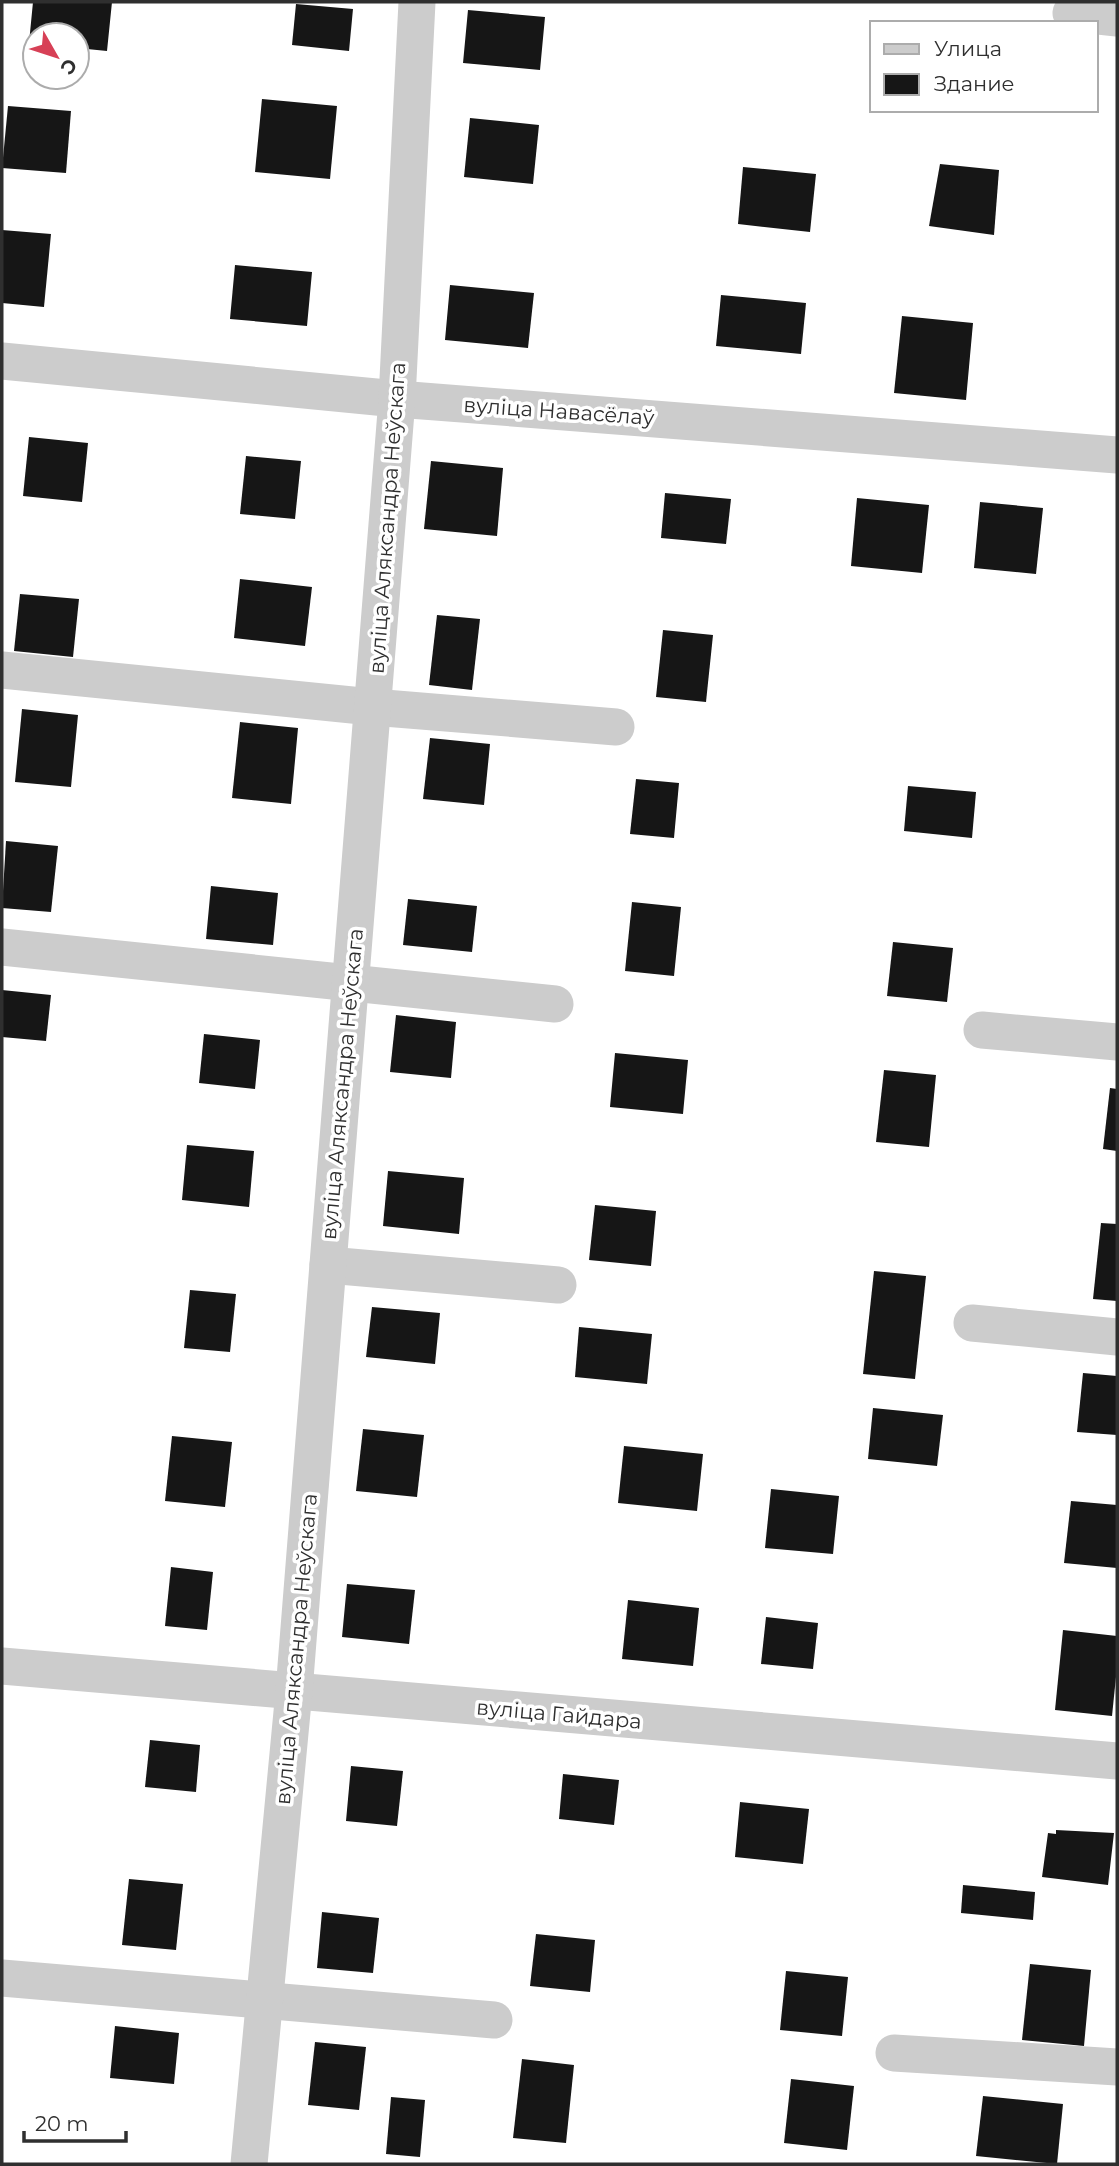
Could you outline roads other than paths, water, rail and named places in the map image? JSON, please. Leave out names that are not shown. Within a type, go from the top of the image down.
[{"type":"street","name":"вуліца Аляксандра Неўскага","points":[[249,2164],[294,1691],[397,399],[417,2]]},
{"type":"street","points":[[1071,13],[1117,18]]},
{"type":"street","name":"вуліца Навасёлаў","points":[[2,361],[397,399],[1117,455]]},
{"type":"street","points":[[2,670],[372,707],[616,727]]},
{"type":"street","points":[[2,947],[555,1004]]},
{"type":"street","points":[[982,1030],[1117,1042]]},
{"type":"street","points":[[328,1265],[558,1285]]},
{"type":"street","points":[[972,1323],[1117,1337]]},
{"type":"street","name":"вуліца Гайдара","points":[[2,1666],[1117,1761]]},
{"type":"street","points":[[2,1978],[494,2020]]},
{"type":"street","points":[[894,2053],[1117,2067]]}]
